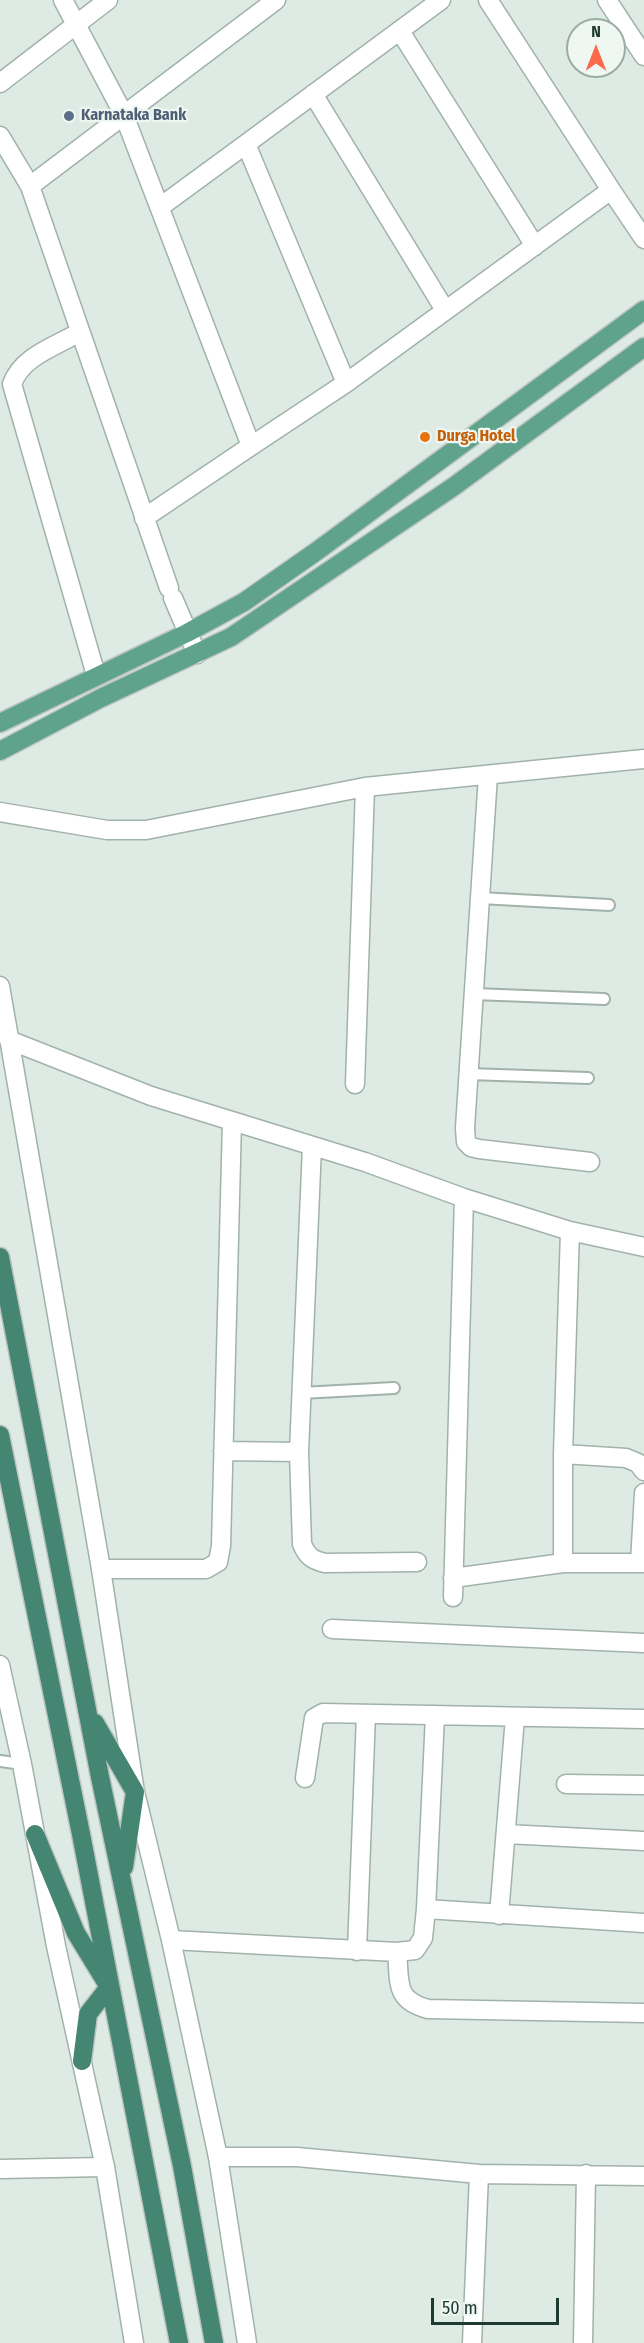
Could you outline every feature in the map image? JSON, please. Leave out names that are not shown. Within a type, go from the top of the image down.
[{"type":"highway","points":[[0,1257],[88,1711],[182,2166],[214,2343]]},
{"type":"highway","points":[[0,1435],[83,1845],[179,2343]]},
{"type":"highway","points":[[88,1711],[135,1792],[122,1878]]},
{"type":"highway","points":[[34,1834],[76,1933],[109,1987]]},
{"type":"highway","points":[[82,2061],[88,2014],[109,1987]]},
{"type":"main road","points":[[0,723],[187,633],[244,602],[317,551],[644,310]]},
{"type":"main road","points":[[607,339],[625,361]]},
{"type":"main road","points":[[0,751],[101,698],[231,637],[332,571],[453,487],[644,347]]},
{"type":"main road","points":[[317,551],[332,571]]},
{"type":"street","points":[[63,0],[124,114],[251,446]]},
{"type":"street","points":[[0,83],[108,0]]},
{"type":"street","points":[[30,186],[276,0]]},
{"type":"street","points":[[160,207],[441,0]]},
{"type":"street","points":[[488,0],[644,239]]},
{"type":"street","points":[[607,0],[644,56]]},
{"type":"street","points":[[400,31],[535,246]]},
{"type":"street","points":[[313,94],[445,310]]},
{"type":"street","points":[[0,136],[30,186],[144,518],[171,593],[197,654]]},
{"type":"street","points":[[246,144],[346,383]]},
{"type":"street","points":[[144,518],[346,383],[611,190]]},
{"type":"street","points":[[81,332],[25,363],[16,373],[12,384],[96,675]]},
{"type":"street","points":[[0,812],[106,830],[146,830],[365,787],[644,759]]},
{"type":"street","points":[[488,775],[468,1074],[466,1142],[471,1147],[590,1162]]},
{"type":"street","points":[[355,1084],[365,787]]},
{"type":"street","points":[[0,986],[101,1569],[135,1792],[171,1941],[218,2157],[246,2343]]},
{"type":"street","points":[[9,1040],[151,1096],[365,1162],[464,1198],[570,1231],[644,1247]]},
{"type":"street","points":[[101,1569],[206,1569],[218,1562],[221,1546],[232,1121]]},
{"type":"street","points":[[312,1146],[299,1452],[303,1544],[306,1554],[314,1560],[325,1563],[417,1562]]},
{"type":"street","points":[[453,1597],[464,1198]]},
{"type":"street","points":[[562,1563],[570,1231]]},
{"type":"street","points":[[223,1451],[299,1452]]},
{"type":"street","points":[[563,1454],[626,1458],[638,1463],[644,1471]]},
{"type":"street","points":[[453,1578],[562,1563],[642,1563],[644,1493]]},
{"type":"street","points":[[332,1629],[644,1643]]},
{"type":"street","points":[[0,1665],[105,2167],[134,2343]]},
{"type":"street","points":[[306,1778],[314,1718],[323,1713],[644,1719]]},
{"type":"street","points":[[357,1951],[366,1714]]},
{"type":"street","points":[[171,1941],[357,1951],[415,1950],[423,1938],[426,1909],[435,1715]]},
{"type":"street","points":[[499,1915],[515,1717]]},
{"type":"street","points":[[566,1784],[644,1785]]},
{"type":"street","points":[[506,1834],[644,1841]]},
{"type":"street","points":[[426,1909],[644,1923]]},
{"type":"street","points":[[397,1952],[401,1993],[411,2005],[428,2009],[644,2013]]},
{"type":"street","points":[[218,2157],[297,2157],[479,2174],[644,2176]]},
{"type":"street","points":[[0,2169],[105,2167]]},
{"type":"street","points":[[472,2343],[479,2174]]},
{"type":"street","points":[[583,2343],[586,2174]]},
{"type":"lane","points":[[480,898],[609,905]]},
{"type":"lane","points":[[474,994],[604,999]]},
{"type":"lane","points":[[468,1074],[588,1078]]},
{"type":"lane","points":[[301,1393],[394,1389]]},
{"type":"lane","points":[[0,1761],[22,1764]]},
{"type":"place","name":"Karnataka Bank","points":[[69,116]]},
{"type":"place","name":"Durga Hotel","points":[[425,437]]}]
